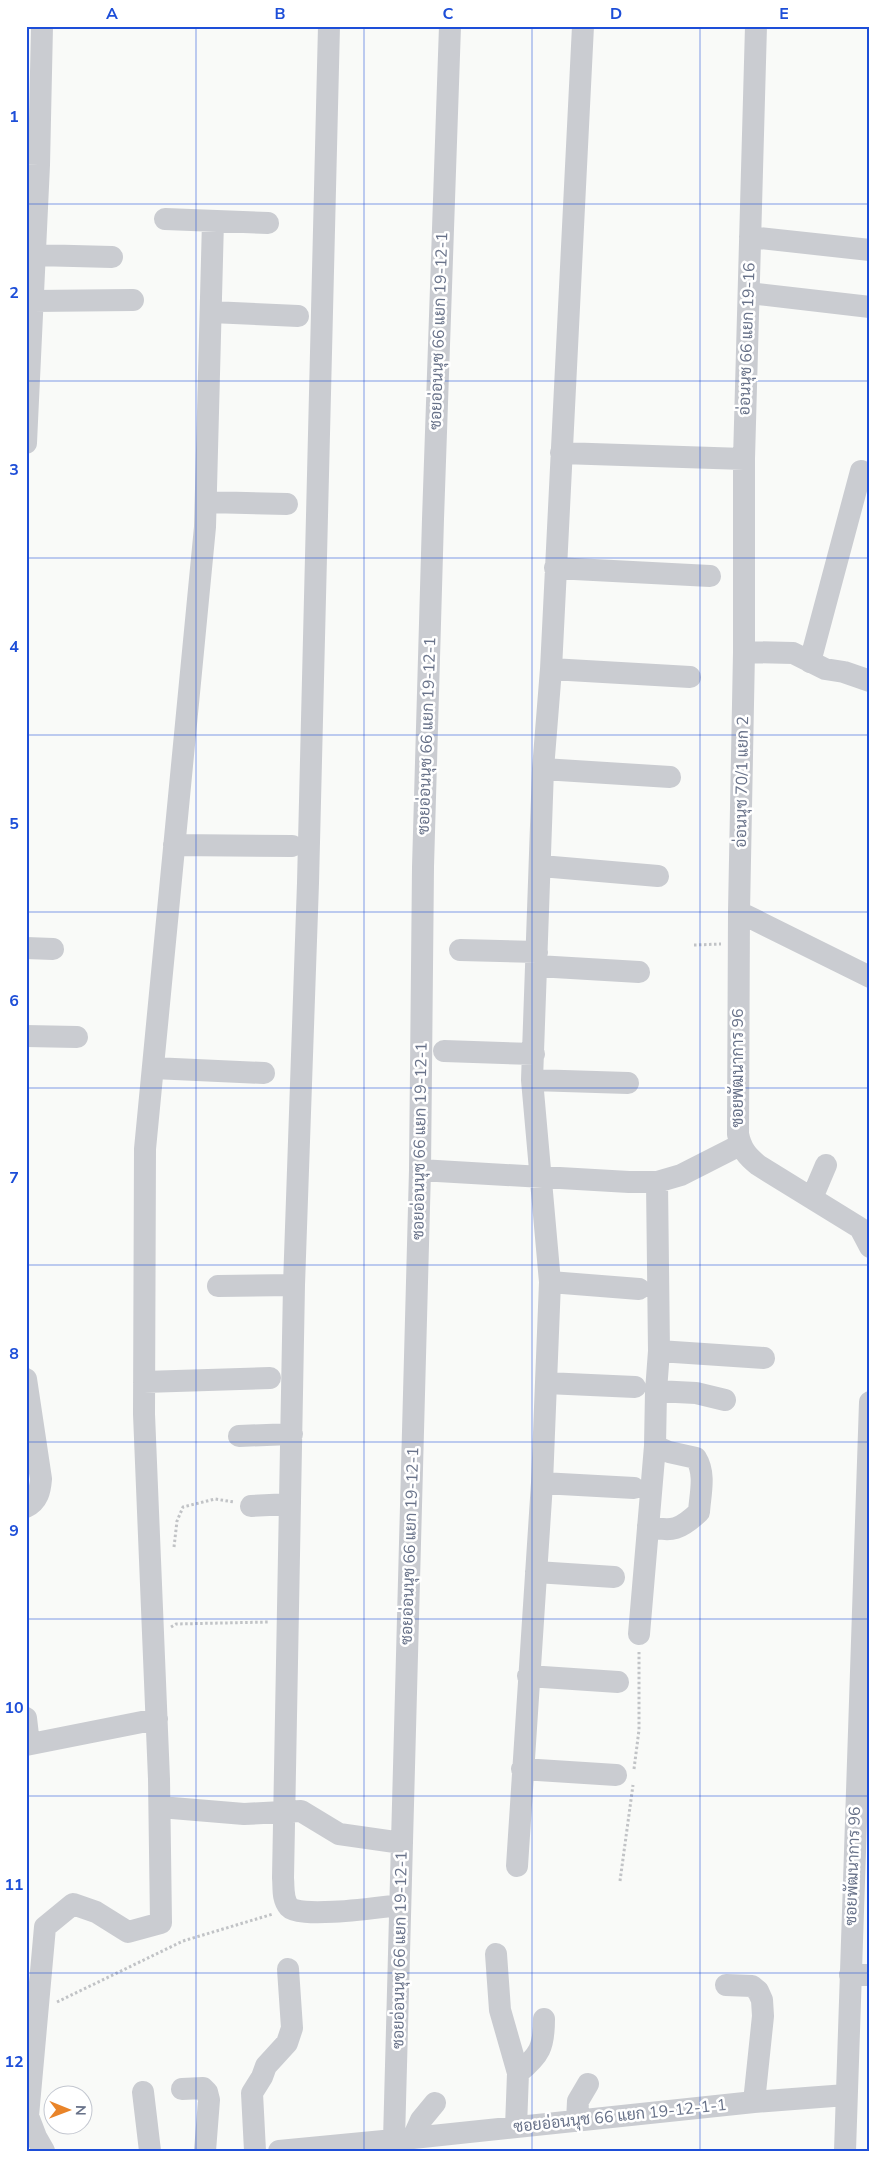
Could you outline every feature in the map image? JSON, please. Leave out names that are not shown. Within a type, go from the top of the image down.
[{"type":"street","points":[[26,442],[35,255],[33,107],[42,26]]},
{"type":"street","points":[[329,26],[308,884],[294,1285],[284,1899],[290,1909],[300,1912],[401,1915]]},
{"type":"street","name":"ซอยอ่อนนุช 66 แยก 19-12-1","points":[[404,2139],[402,1843],[420,1170],[424,827],[450,26]]},
{"type":"street","points":[[517,1866],[542,1484],[550,1282],[532,1080],[544,769],[551,669],[583,26]]},
{"type":"street","name":"อ่อนนุช 66 แยก 19-16","points":[[744,652],[744,459],[756,26]]},
{"type":"street","points":[[165,219],[268,223]]},
{"type":"street","points":[[44,2151],[28,2116],[45,1926],[73,1904],[96,1912],[128,1932],[161,1923],[160,1807],[144,1382],[146,1149],[204,536],[213,221]]},
{"type":"street","points":[[750,237],[870,250]]},
{"type":"street","points":[[35,255],[112,257]]},
{"type":"street","points":[[749,293],[870,307]]},
{"type":"street","points":[[33,301],[133,300]]},
{"type":"street","points":[[211,312],[298,316]]},
{"type":"street","points":[[561,453],[744,459]]},
{"type":"street","points":[[810,662],[861,471]]},
{"type":"street","points":[[206,502],[287,504]]},
{"type":"street","points":[[555,568],[710,576]]},
{"type":"street","points":[[744,652],[793,653],[825,669],[844,672],[870,681]]},
{"type":"street","name":"อ่อนนุช 70/1 แยก 2","points":[[739,912],[744,652]]},
{"type":"street","points":[[551,669],[690,677]]},
{"type":"street","points":[[544,769],[670,777]]},
{"type":"street","points":[[174,845],[292,846]]},
{"type":"street","points":[[541,866],[658,876]]},
{"type":"street","points":[[739,912],[870,977]]},
{"type":"street","name":"ซอยพัฒนาการ 96","points":[[739,912],[738,1134],[740,1145],[746,1155],[758,1165],[860,1228],[870,1247]]},
{"type":"street","points":[[26,948],[53,949]]},
{"type":"street","points":[[460,950],[640,972]]},
{"type":"street","points":[[26,1036],[77,1037]]},
{"type":"street","points":[[444,1051],[534,1054]]},
{"type":"street","points":[[153,1068],[264,1073]]},
{"type":"street","points":[[532,1080],[628,1084]]},
{"type":"street","points":[[420,1170],[542,1178],[657,1182],[681,1175],[740,1145]]},
{"type":"street","points":[[812,1198],[826,1165]]},
{"type":"street","points":[[639,1634],[655,1446],[645,1389],[659,1351],[657,1182]]},
{"type":"street","points":[[550,1282],[639,1289]]},
{"type":"street","points":[[218,1286],[294,1285]]},
{"type":"street","points":[[659,1351],[764,1358]]},
{"type":"street","points":[[144,1382],[270,1378]]},
{"type":"street","points":[[26,1379],[41,1479],[33,1499]]},
{"type":"street","points":[[546,1383],[696,1393],[725,1400]]},
{"type":"street","name":"ซอยพัฒนาการ 96","points":[[844,2151],[846,2095],[860,1975],[870,1402]]},
{"type":"street","points":[[240,1436],[292,1434]]},
{"type":"street","points":[[648,1526],[666,1530],[676,1529],[684,1525],[699,1512],[700,1466],[696,1458],[669,1452],[655,1446]]},
{"type":"street","points":[[542,1484],[634,1488]]},
{"type":"street","points":[[252,1506],[290,1504]]},
{"type":"street","points":[[536,1572],[614,1577]]},
{"type":"street","points":[[528,1676],[618,1682]]},
{"type":"street","points":[[26,1718],[28,1745],[157,1719]]},
{"type":"street","points":[[522,1769],[616,1775]]},
{"type":"street","points":[[160,1807],[244,1814],[301,1811],[339,1834],[402,1843]]},
{"type":"street","points":[[496,1954],[500,2010],[518,2073],[516,2127]]},
{"type":"street","points":[[255,2151],[252,2093],[262,2077],[266,2066],[287,2043],[292,2028],[288,1969]]},
{"type":"street","points":[[726,1985],[752,1986],[758,1991],[762,2000],[763,2016],[754,2102]]},
{"type":"street","points":[[518,2073],[535,2059],[542,2046],[544,2019]]},
{"type":"street","points":[[577,2121],[578,2101],[588,2084]]},
{"type":"street","points":[[182,2089],[203,2088],[210,2100],[205,2151]]},
{"type":"street","points":[[143,2092],[150,2151]]},
{"type":"street","name":"ซอยอ่อนนุช 66 แยก 19-12-1-1","points":[[404,2139],[754,2102],[846,2095]]},
{"type":"street","points":[[279,2151],[404,2139],[436,2103]]},
{"type":"path","points":[[694,944],[739,944]]},
{"type":"path","points":[[174,1547],[177,1521],[183,1507],[215,1499],[252,1506]]},
{"type":"path","points":[[163,1630],[176,1624],[266,1623],[288,1615]]},
{"type":"path","points":[[620,1881],[639,1730],[639,1634]]},
{"type":"path","points":[[54,2003],[183,1941],[290,1909]]}]
